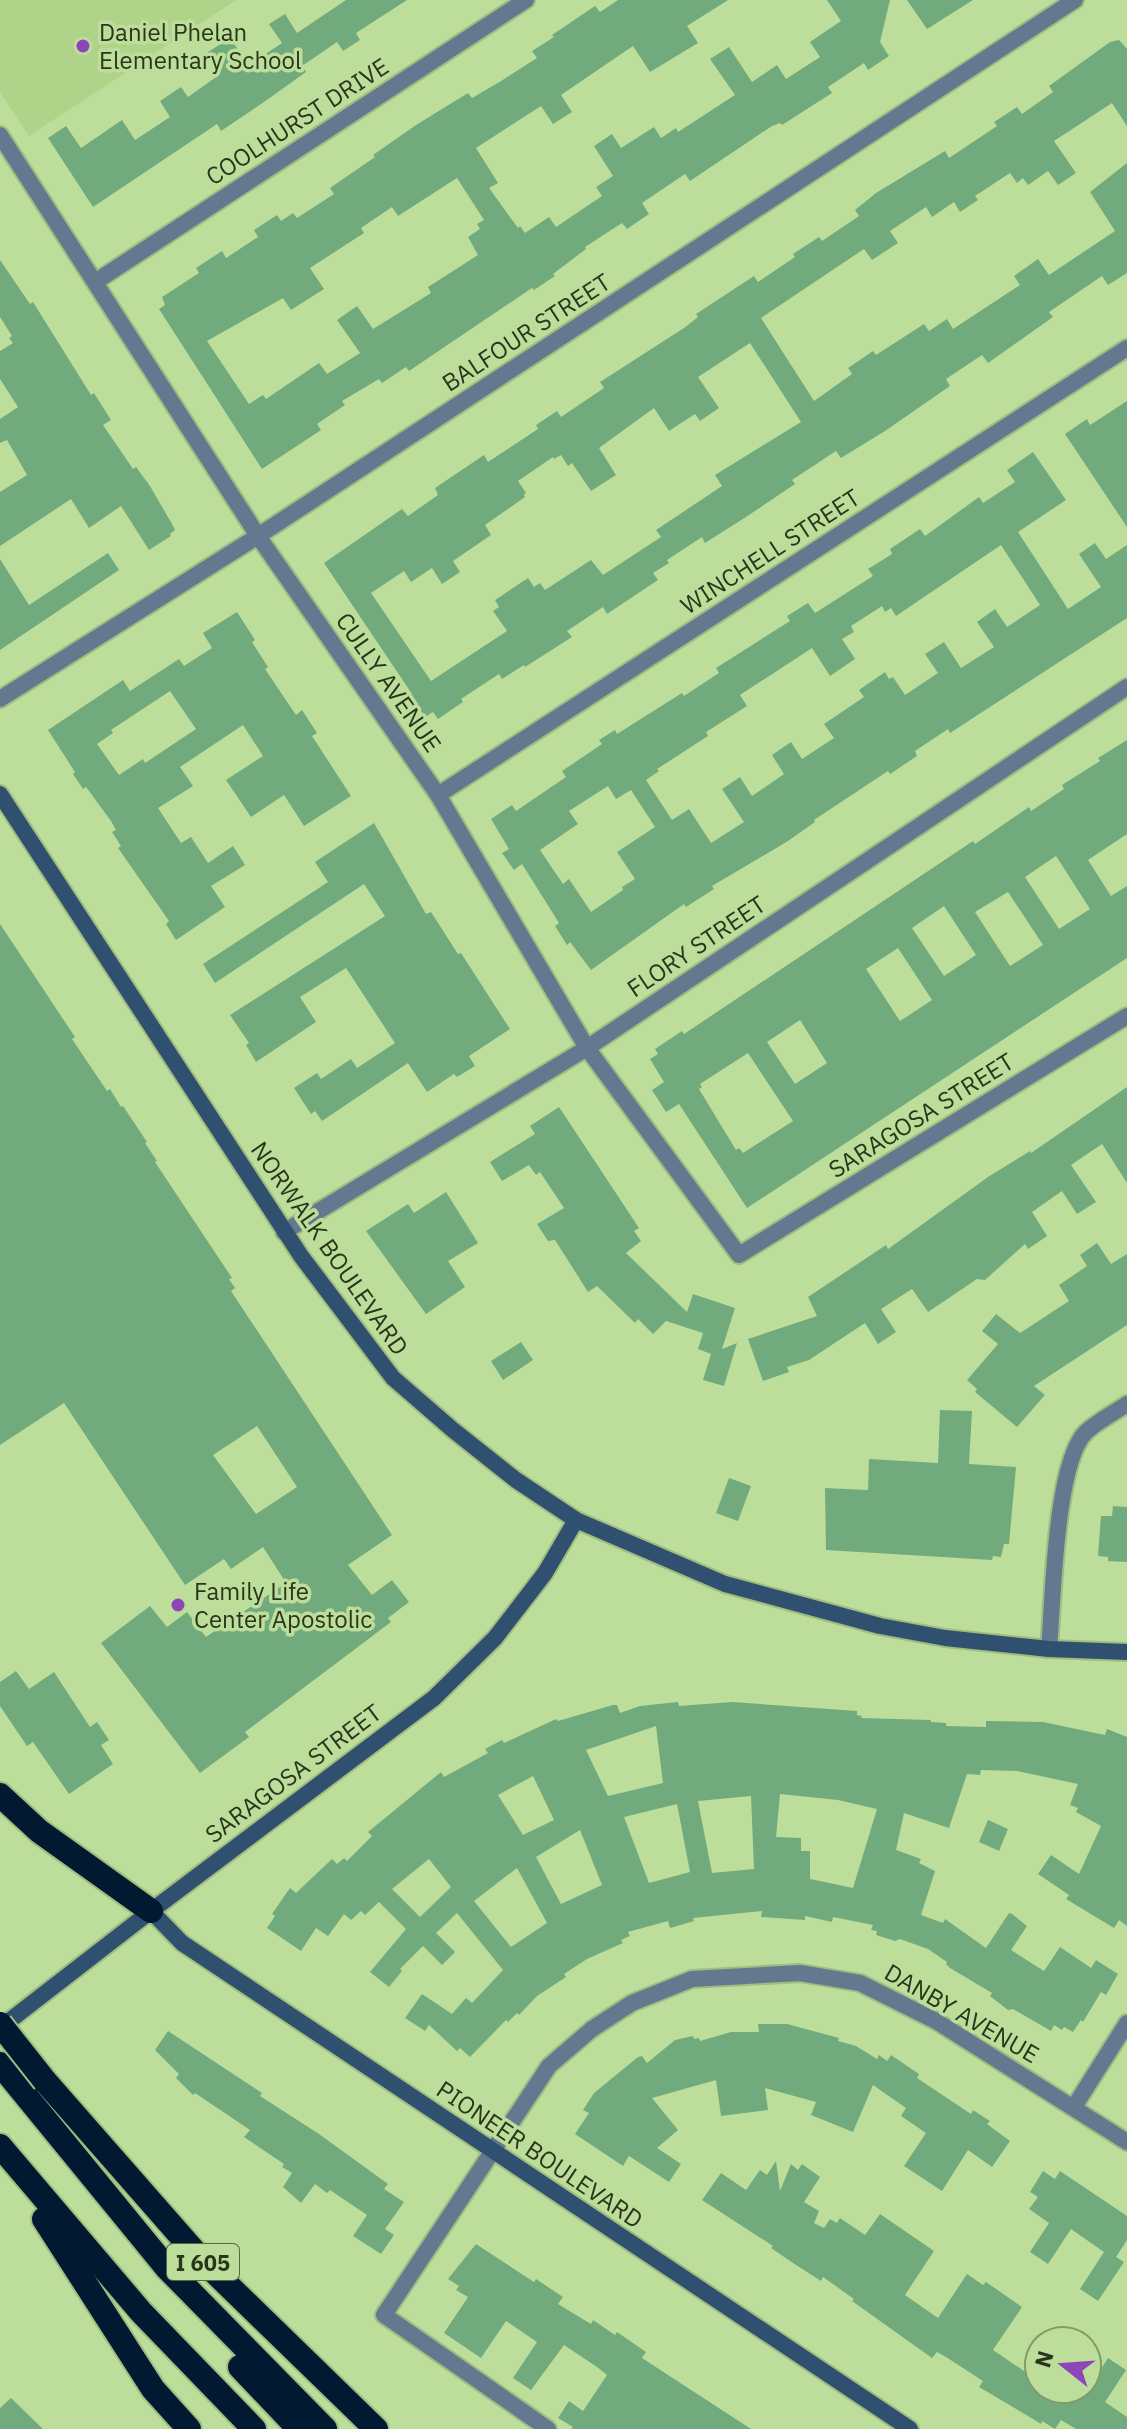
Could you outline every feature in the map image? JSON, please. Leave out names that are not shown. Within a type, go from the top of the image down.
[{"type":"highway","points":[[0,1795],[39,1831],[151,1911]]},
{"type":"highway","name":"I 605","points":[[0,2026],[201,2259],[376,2429]]},
{"type":"highway","points":[[0,2064],[12,2097],[129,2248],[299,2429]]},
{"type":"highway","points":[[12,2097],[166,2267],[325,2429]]},
{"type":"highway","points":[[0,2148],[153,2389],[189,2429]]},
{"type":"highway","points":[[0,2148],[141,2312],[254,2429]]},
{"type":"main road","name":"NORWALK BOULEVARD","points":[[0,794],[284,1232],[393,1378],[516,1480],[576,1520],[725,1584],[880,1626],[945,1638],[1049,1649],[1127,1652]]},
{"type":"main road","name":"SARAGOSA STREET","points":[[0,2026],[434,1698],[495,1638],[545,1573],[576,1520]]},
{"type":"main road","name":"PIONEER BOULEVARD","points":[[151,1911],[182,1943],[910,2429]]},
{"type":"street","name":"COOLHURST DRIVE","points":[[95,282],[526,0]]},
{"type":"street","name":"BALFOUR STREET","points":[[0,699],[258,536],[1075,0]]},
{"type":"street","name":"CULLY AVENUE","points":[[0,135],[258,536],[438,795],[587,1048],[739,1255]]},
{"type":"street","name":"WINCHELL STREET","points":[[438,795],[1127,348]]},
{"type":"street","name":"FLORY STREET","points":[[284,1232],[587,1048],[1127,687]]},
{"type":"street","name":"SARAGOSA STREET","points":[[739,1255],[1127,1016]]},
{"type":"street","points":[[1049,1649],[1059,1527],[1068,1467],[1084,1433],[1127,1404]]},
{"type":"street","name":"DANBY AVENUE","points":[[548,2429],[384,2315],[549,2066],[605,2020],[632,2003],[692,1979],[800,1973],[860,1983],[936,2021],[1127,2142]]},
{"type":"street","points":[[1074,2107],[1127,2023]]},
{"type":"shaded area","name":"Daniel Phelan Elementary School","points":[[0,0],[236,0],[29,136],[0,92]]},
{"type":"building","points":[[346,0],[407,0],[356,33],[360,40],[343,51],[337,42],[302,66],[306,72],[264,102],[221,131],[217,124],[93,207],[48,138],[66,126],[81,148],[122,120],[135,140],[170,117],[160,101],[181,87],[188,97],[219,75],[205,54],[230,38],[249,65],[282,43],[269,24],[285,14],[297,33]]},
{"type":"building","points":[[618,0],[728,0],[687,26],[698,43],[650,72],[633,46],[561,95],[572,112],[553,124],[541,106],[476,148],[498,183],[489,188],[525,233],[549,217],[556,227],[602,196],[596,187],[613,176],[594,146],[612,134],[621,148],[654,127],[661,138],[676,128],[678,132],[735,95],[710,59],[729,47],[752,82],[777,65],[786,79],[820,57],[810,42],[841,21],[827,0],[890,0],[880,42],[889,56],[868,70],[864,63],[828,87],[832,93],[782,125],[772,126],[690,181],[685,174],[642,203],[649,214],[627,229],[622,223],[585,247],[553,274],[555,276],[534,290],[532,288],[409,371],[406,367],[382,383],[379,379],[342,401],[345,405],[317,424],[321,430],[262,469],[159,309],[165,305],[162,297],[199,273],[196,268],[222,251],[226,258],[258,237],[254,230],[277,215],[281,221],[293,213],[297,218],[334,194],[330,188],[416,125],[468,93],[472,98],[537,58],[532,51],[595,6],[600,12]],"holes":[[[457,178],[484,220],[477,224],[480,229],[468,237],[478,255],[428,287],[431,293],[373,329],[357,306],[337,320],[360,353],[327,374],[319,363],[266,399],[263,395],[249,404],[207,341],[283,298],[291,310],[324,289],[310,268],[364,233],[361,228],[392,207],[398,216]]]},
{"type":"building","points":[[907,0],[973,0],[927,29]]},
{"type":"building","points":[[1119,40],[1127,49],[1127,126],[1112,103],[1054,141],[1076,173],[1058,185],[1048,171],[1028,185],[1023,178],[1017,183],[1010,173],[975,196],[978,200],[960,212],[954,202],[932,217],[926,207],[890,231],[898,243],[872,260],[864,249],[761,318],[814,401],[852,374],[848,368],[873,351],[876,355],[924,324],[929,331],[947,319],[953,329],[1020,285],[1014,276],[1038,259],[1049,275],[1115,231],[1090,192],[1127,163],[1127,273],[1108,285],[1102,276],[1049,312],[1053,317],[988,363],[982,355],[946,379],[950,386],[885,431],[841,458],[836,451],[792,480],[795,484],[746,517],[705,543],[702,537],[653,573],[658,580],[607,614],[603,607],[567,631],[572,637],[525,667],[502,679],[499,674],[461,699],[463,702],[438,719],[433,712],[425,717],[324,563],[402,509],[408,516],[438,495],[435,488],[484,455],[488,462],[538,429],[536,425],[557,411],[561,417],[604,388],[600,382],[684,328],[698,317],[696,314],[754,276],[758,282],[819,237],[822,241],[859,216],[855,210],[876,193],[945,151],[949,158],[997,126],[994,122],[1017,107],[1022,114],[1053,92],[1049,86],[1110,42]],"holes":[[[750,343],[801,422],[715,475],[722,486],[656,530],[661,537],[603,575],[591,560],[545,590],[540,583],[534,587],[528,578],[495,600],[499,607],[493,611],[507,631],[431,681],[371,593],[404,571],[411,582],[432,568],[442,584],[460,572],[453,561],[491,535],[485,525],[525,497],[526,493],[518,481],[553,457],[561,455],[568,466],[572,463],[591,491],[616,475],[599,448],[654,408],[669,431],[695,414],[700,421],[719,408],[698,377]]]},
{"type":"building","points":[[0,260],[30,304],[33,302],[91,395],[94,393],[111,420],[103,425],[133,469],[136,467],[150,486],[172,524],[175,530],[171,536],[149,550],[121,506],[89,528],[71,499],[0,546],[0,492],[27,475],[7,440],[0,443],[0,419],[18,407],[0,379],[0,351],[13,343],[0,317]]},
{"type":"building","points":[[1127,401],[1127,527],[1065,434],[1087,419],[1090,425]]},
{"type":"building","points":[[1033,452],[1066,500],[1018,532],[1068,609],[1101,587],[1079,554],[1095,543],[1106,559],[1127,545],[1127,618],[950,733],[948,729],[915,751],[917,756],[890,774],[888,771],[788,841],[712,886],[714,889],[686,907],[684,904],[591,970],[570,942],[567,945],[555,926],[559,923],[522,864],[514,870],[502,853],[509,849],[491,819],[512,805],[516,811],[566,777],[562,771],[602,744],[599,740],[615,730],[617,734],[719,673],[716,668],[790,621],[787,616],[808,603],[815,613],[873,576],[868,569],[892,554],[890,549],[920,529],[925,536],[979,497],[983,503],[1015,482],[1007,470]],"holes":[[[1001,545],[1040,605],[1007,627],[995,609],[977,622],[994,647],[961,668],[944,642],[925,654],[938,673],[905,695],[893,677],[889,679],[885,672],[859,690],[864,697],[824,724],[834,738],[802,759],[791,742],[772,755],[784,774],[752,796],[740,777],[722,789],[744,822],[711,843],[689,809],[672,820],[646,780],[659,771],[657,769],[708,736],[706,732],[747,706],[740,695],[812,648],[830,676],[855,659],[842,639],[854,632],[851,626],[882,606],[885,612],[891,608],[896,616]],[[608,786],[616,799],[631,790],[655,827],[617,852],[635,879],[591,912],[569,879],[563,884],[540,850],[578,824],[569,811]]]},
{"type":"building","points":[[108,553],[119,570],[0,650],[0,559],[29,605]]},
{"type":"building","points":[[237,612],[255,640],[252,642],[268,667],[265,669],[296,715],[302,710],[317,733],[312,736],[351,796],[304,826],[284,795],[251,817],[226,780],[263,756],[243,725],[180,767],[193,786],[158,808],[181,843],[191,837],[208,863],[233,846],[245,865],[211,886],[225,907],[176,940],[166,924],[169,921],[118,848],[121,846],[112,832],[116,830],[111,821],[86,787],[83,789],[48,730],[123,680],[130,691],[179,659],[184,666],[212,648],[203,633]],"holes":[[[170,691],[196,729],[145,763],[143,759],[119,775],[97,744],[113,733],[111,730]]]},
{"type":"building","points":[[1127,740],[1127,834],[1088,860],[1111,896],[1127,886],[1127,958],[747,1208],[679,1104],[666,1112],[652,1090],[664,1082],[650,1059],[658,1054],[655,1049],[682,1031],[684,1034],[973,841],[975,844],[1029,807],[1031,811],[1064,789],[1062,785],[1100,761],[1098,758]],"holes":[[[1056,856],[1090,909],[1059,929],[1025,877]],[[1008,892],[1043,945],[1010,966],[975,912]],[[944,906],[976,955],[944,976],[912,928]],[[898,948],[932,1000],[900,1021],[866,969]],[[800,1020],[827,1063],[795,1084],[767,1042]],[[748,1053],[793,1121],[743,1153],[739,1148],[736,1150],[699,1089],[702,1087],[700,1084]]]},
{"type":"building","points":[[374,823],[426,914],[431,912],[458,954],[461,953],[510,1029],[469,1056],[475,1066],[457,1077],[454,1074],[427,1092],[408,1063],[322,1121],[315,1111],[311,1114],[294,1088],[317,1073],[321,1079],[351,1059],[357,1068],[395,1043],[346,968],[300,997],[316,1022],[256,1062],[246,1045],[249,1043],[230,1015],[385,916],[364,884],[215,983],[203,964],[328,882],[315,862]]},
{"type":"building","points":[[0,924],[107,1091],[110,1089],[147,1142],[155,1162],[232,1278],[229,1279],[235,1288],[231,1291],[392,1535],[348,1565],[372,1595],[392,1580],[409,1602],[388,1618],[391,1622],[245,1732],[249,1737],[200,1773],[101,1643],[150,1606],[167,1627],[187,1612],[206,1637],[286,1583],[263,1547],[231,1569],[224,1559],[185,1585],[64,1403],[0,1445]],"holes":[[[257,1426],[297,1487],[256,1514],[213,1455]]]},
{"type":"building","points":[[1127,1087],[1127,1183],[1102,1144],[1071,1165],[1096,1202],[1077,1214],[1062,1191],[1032,1212],[1047,1236],[1028,1249],[1025,1244],[985,1280],[977,1279],[928,1312],[912,1289],[881,1309],[896,1332],[878,1344],[865,1323],[809,1360],[787,1367],[789,1372],[763,1381],[748,1339],[817,1316],[808,1297],[886,1245],[888,1249],[988,1177],[1031,1153]]},
{"type":"building","points":[[559,1107],[639,1228],[634,1231],[641,1241],[626,1253],[687,1312],[693,1294],[735,1308],[722,1349],[737,1343],[724,1386],[703,1380],[711,1354],[698,1349],[703,1333],[666,1321],[653,1334],[638,1319],[635,1323],[597,1286],[588,1292],[555,1240],[548,1241],[537,1224],[564,1208],[540,1172],[536,1175],[529,1165],[502,1181],[490,1162],[535,1134],[530,1126]]},
{"type":"building","points":[[446,1192],[478,1243],[448,1261],[465,1287],[426,1314],[366,1231],[408,1204],[414,1213]]},
{"type":"building","points":[[1097,1243],[1111,1264],[1127,1254],[1127,1325],[1034,1386],[1045,1395],[1017,1427],[975,1392],[977,1389],[967,1380],[998,1344],[982,1331],[996,1314],[1020,1333],[1069,1301],[1059,1285],[1087,1266],[1080,1255]]},
{"type":"building","points":[[521,1342],[533,1360],[503,1380],[491,1361]]},
{"type":"building","points":[[940,1410],[972,1411],[969,1464],[1016,1467],[1009,1544],[1004,1544],[1001,1557],[993,1556],[992,1560],[826,1550],[825,1488],[868,1490],[869,1459],[938,1463]]},
{"type":"building","points":[[729,1478],[751,1486],[738,1521],[716,1513]]},
{"type":"building","points":[[1113,1506],[1127,1507],[1127,1562],[1108,1561],[1108,1557],[1098,1556],[1101,1516],[1112,1516]]},
{"type":"building","points":[[16,1671],[29,1689],[54,1672],[90,1727],[97,1722],[109,1740],[101,1745],[113,1764],[69,1794],[33,1742],[27,1746],[0,1706],[0,1682]]},
{"type":"building","points":[[732,1702],[857,1711],[861,1718],[931,1720],[946,1723],[946,1726],[986,1727],[986,1721],[1043,1722],[1105,1735],[1107,1729],[1127,1737],[1127,1926],[1119,1920],[1114,1928],[1066,1899],[1069,1895],[1038,1874],[1051,1855],[1079,1874],[1101,1826],[1076,1812],[1078,1808],[1070,1805],[1078,1784],[1017,1771],[981,1770],[980,1775],[967,1774],[949,1828],[904,1813],[896,1850],[921,1859],[919,1863],[935,1871],[921,1915],[943,1923],[945,1919],[986,1948],[1009,1913],[1012,1914],[1027,1926],[1011,1950],[1044,1971],[1060,1947],[1091,1968],[1096,1960],[1118,1974],[1106,1995],[1101,1992],[1083,2022],[1081,2020],[1073,2032],[1054,2025],[1051,2031],[1013,2009],[1008,2010],[990,1996],[992,1993],[950,1968],[947,1962],[928,1949],[876,1935],[877,1931],[871,1930],[873,1925],[833,1917],[832,1922],[805,1916],[805,1920],[761,1917],[762,1911],[693,1918],[694,1921],[670,1928],[668,1921],[628,1932],[630,1936],[621,1940],[623,1943],[587,1959],[564,1974],[566,1977],[537,1996],[519,2015],[517,2013],[508,2022],[506,2020],[470,2057],[460,2048],[457,2051],[429,2025],[425,2031],[405,2018],[422,1994],[452,2014],[466,1998],[472,2003],[503,1970],[457,1913],[436,1933],[455,1952],[442,1965],[423,1946],[400,1969],[402,1971],[389,1987],[370,1972],[406,1929],[379,1902],[365,1915],[361,1911],[351,1920],[344,1914],[328,1936],[316,1928],[301,1951],[267,1928],[275,1916],[272,1914],[290,1888],[296,1893],[332,1859],[337,1864],[344,1858],[347,1861],[372,1836],[368,1832],[441,1772],[444,1777],[488,1753],[485,1749],[502,1740],[504,1743],[556,1719],[558,1721],[613,1705],[617,1705],[620,1713],[640,1706]],"holes":[[[656,1726],[663,1783],[608,1796],[586,1750]],[[533,1776],[554,1820],[523,1835],[498,1795]],[[780,1794],[838,1800],[877,1809],[853,1888],[810,1879],[810,1851],[801,1851],[801,1838],[776,1837]],[[751,1796],[754,1869],[712,1873],[698,1801]],[[677,1804],[690,1872],[649,1883],[624,1817]],[[580,1830],[602,1885],[561,1904],[536,1857]],[[429,1859],[451,1887],[420,1917],[392,1889]],[[517,1868],[547,1923],[511,1947],[474,1901]]]},
{"type":"building","points":[[988,1820],[1008,1829],[999,1851],[979,1842]]},
{"type":"building","points":[[758,2024],[787,2024],[839,2038],[838,2041],[856,2046],[877,2059],[879,2055],[887,2061],[891,2055],[919,2074],[917,2078],[971,2114],[973,2110],[990,2121],[987,2124],[1010,2141],[992,2167],[968,2150],[942,2191],[904,2166],[926,2133],[901,2116],[906,2108],[873,2085],[853,2132],[811,2115],[816,2102],[765,2088],[768,2110],[721,2116],[716,2080],[652,2098],[678,2130],[657,2148],[681,2164],[669,2182],[629,2156],[623,2166],[575,2134],[589,2113],[583,2110],[594,2093],[638,2057],[642,2056],[647,2063],[675,2040],[693,2036],[700,2041],[731,2032],[759,2032]]},
{"type":"building","points":[[168,2031],[262,2093],[260,2096],[388,2184],[384,2189],[404,2202],[385,2229],[394,2235],[381,2254],[353,2236],[367,2215],[330,2190],[327,2193],[315,2184],[301,2203],[283,2187],[292,2173],[244,2137],[250,2130],[195,2093],[193,2095],[176,2078],[179,2074],[155,2050]]},
{"type":"building","points":[[776,2161],[780,2191],[791,2164],[798,2170],[802,2164],[820,2177],[804,2202],[819,2211],[814,2223],[824,2228],[830,2219],[837,2223],[840,2218],[865,2235],[880,2214],[934,2251],[905,2295],[938,2318],[967,2274],[983,2285],[986,2282],[1022,2307],[993,2350],[1023,2370],[1023,2405],[1103,2405],[1103,2366],[1108,2358],[1126,2370],[1105,2402],[1127,2417],[1127,2429],[1076,2429],[1061,2420],[1055,2429],[1042,2421],[1041,2424],[979,2387],[983,2381],[946,2357],[937,2352],[932,2358],[823,2277],[821,2281],[702,2200],[721,2173],[746,2190],[760,2170],[767,2175]]},
{"type":"building","points":[[1043,2171],[1055,2179],[1060,2171],[1127,2216],[1127,2240],[1116,2257],[1124,2262],[1098,2301],[1080,2289],[1104,2252],[1071,2229],[1048,2264],[1030,2252],[1049,2223],[1029,2209],[1038,2197],[1030,2192]]},
{"type":"building","points":[[476,2244],[563,2297],[558,2304],[591,2324],[593,2320],[615,2335],[617,2332],[646,2352],[642,2358],[751,2429],[571,2429],[573,2427],[558,2418],[569,2401],[583,2411],[607,2375],[597,2367],[564,2345],[531,2390],[513,2378],[537,2342],[506,2321],[481,2358],[444,2333],[468,2297],[456,2290],[459,2286],[448,2279]]},
{"type":"building","points":[[11,2398],[43,2429],[0,2429],[0,2408]]},
{"type":"place","name":"Daniel Phelan Elementary School","points":[[83,46]]},
{"type":"place","name":"Family Life Center Apostolic","points":[[178,1605]]}]
